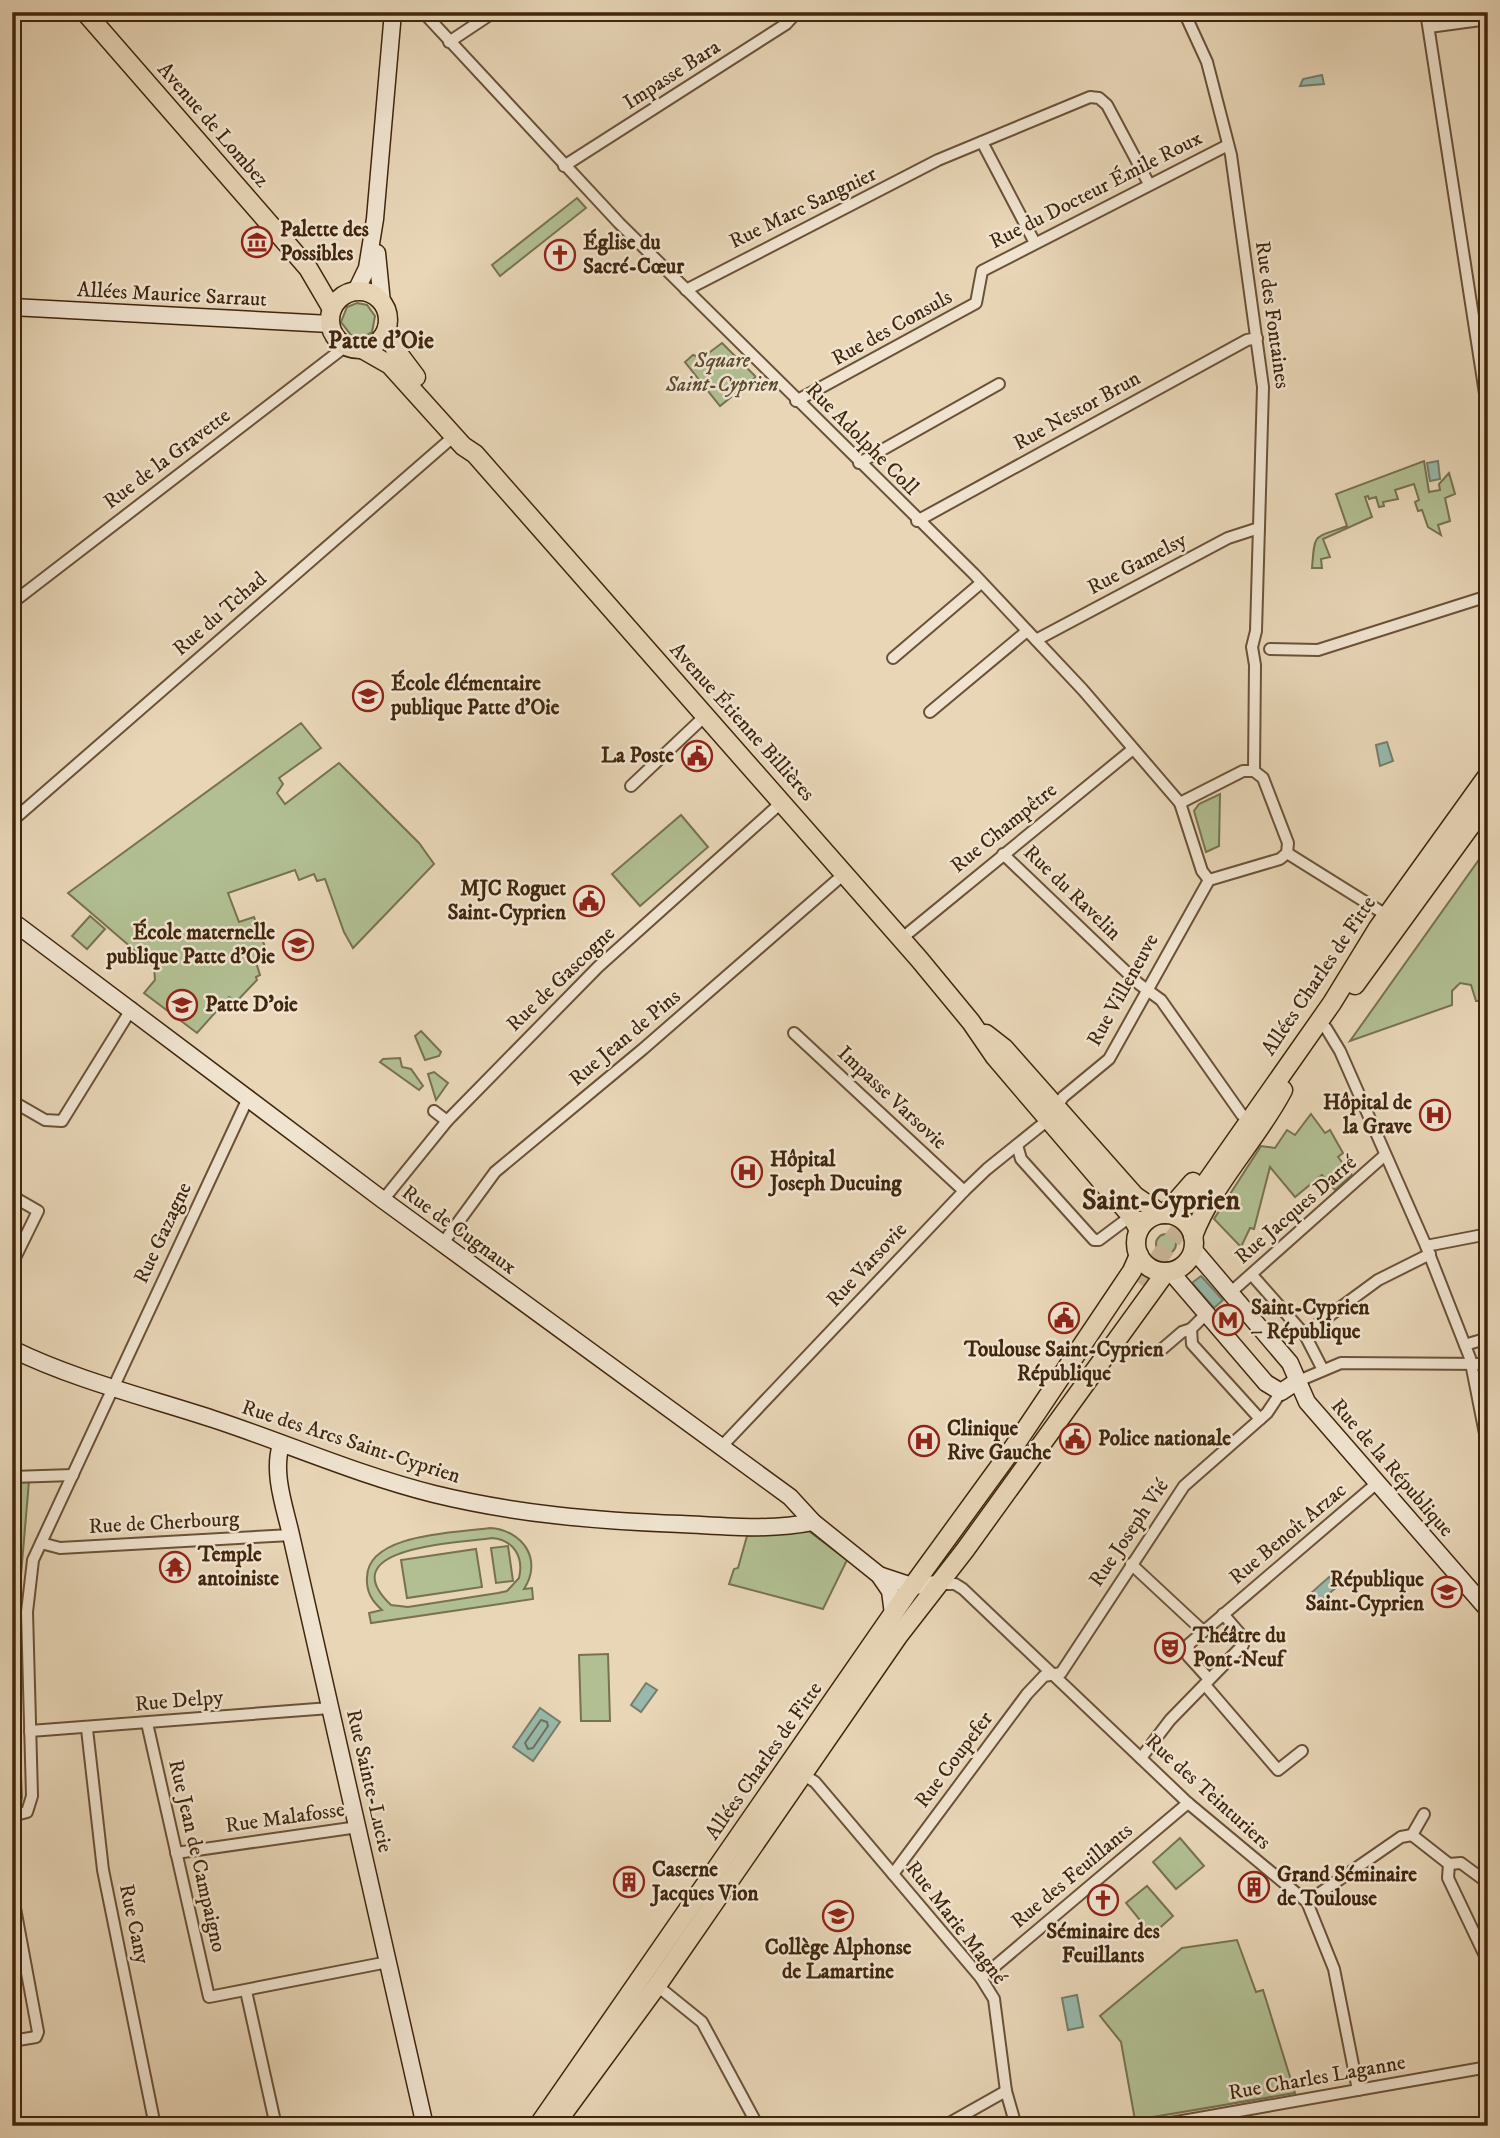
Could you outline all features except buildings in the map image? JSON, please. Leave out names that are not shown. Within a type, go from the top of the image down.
[{"type":"main road","name":"Avenue de Lombez","points":[[85,12],[308,268],[331,317]]},
{"type":"main road","name":"Avenue de Lombez","points":[[308,268],[354,291]]},
{"type":"main road","points":[[354,291],[371,293],[382,303],[387,315],[387,328],[378,342],[354,347],[338,340],[331,317],[340,298],[354,291]]},
{"type":"main road","name":"Avenue Étienne Billières","points":[[387,328],[395,349],[471,439],[475,454]]},
{"type":"main road","name":"Avenue Étienne Billières","points":[[354,347],[390,365],[453,437],[475,454],[845,874],[971,1022],[995,1057],[1135,1196],[1149,1218]]},
{"type":"main road","name":"Allées Charles de Fitte","points":[[1488,775],[1393,919],[1326,1028],[1283,1090],[1257,1120],[1194,1205],[1332,1003],[1358,960],[1393,919],[1488,802]]},
{"type":"main road","points":[[1283,1090],[1266,1122],[1200,1216],[1187,1262],[1168,1271],[1150,1267],[1139,1255],[1136,1242],[1149,1218],[1180,1201],[1322,1003],[1358,960]]},
{"type":"main road","name":"Avenue Étienne Billières","points":[[1053,1113],[1149,1218]]},
{"type":"main road","points":[[1149,1218],[1182,1220],[1193,1242]]},
{"type":"main road","name":"Allées Charles de Fitte","points":[[538,2126],[912,1586],[1029,1424],[1132,1271],[1139,1255]]},
{"type":"main road","name":"Allées Charles de Fitte","points":[[554,2126],[656,1987],[899,1634],[978,1531],[1168,1271]]},
{"type":"main road","name":"Allées Charles de Fitte","points":[[978,1531],[975,1521],[1138,1282],[1046,1408],[1029,1424]]},
{"type":"street","points":[[354,291],[367,268],[375,219],[393,12]]},
{"type":"street","points":[[449,42],[494,12]]},
{"type":"street","name":"Impasse Bara","points":[[564,166],[786,24],[797,12]]},
{"type":"street","name":"Rue des Fontaines","points":[[1184,12],[1207,62],[1228,145],[1257,338],[1264,406],[1256,631],[1252,648],[1255,665],[1254,771]]},
{"type":"street","points":[[1426,12],[1488,414]]},
{"type":"street","name":"Rue Adolphe Coll","points":[[423,13],[564,166],[1036,640],[1180,803]]},
{"type":"street","points":[[1429,27],[1488,19]]},
{"type":"street","name":"Rue Marc Sangnier","points":[[686,290],[938,160],[1090,97],[1098,98],[1107,105],[1149,184]]},
{"type":"street","points":[[982,142],[1035,243]]},
{"type":"street","name":"Rue du Docteur Émile Roux","points":[[982,271],[1228,145]]},
{"type":"street","points":[[375,219],[378,282],[382,303]]},
{"type":"street","name":"Rue des Consuls","points":[[796,401],[976,303],[982,271]]},
{"type":"street","name":"Allées Maurice Sarraut","points":[[12,307],[331,317]]},
{"type":"street","name":"Rue Nestor Brun","points":[[917,521],[1248,340],[1257,338]]},
{"type":"street","name":"Rue de la Gravette","points":[[12,603],[354,347]]},
{"type":"street","points":[[859,463],[999,384]]},
{"type":"street","name":"Rue du Tchad","points":[[12,821],[453,437]]},
{"type":"street","name":"Rue Gamelsy","points":[[1036,640],[1228,538],[1259,528]]},
{"type":"street","points":[[893,658],[981,583]]},
{"type":"street","points":[[1255,665],[1270,649],[1318,650],[1488,596]]},
{"type":"street","points":[[930,712],[1027,631]]},
{"type":"street","points":[[1256,631],[1270,649]]},
{"type":"street","points":[[631,786],[706,715]]},
{"type":"street","name":"Rue Champêtre","points":[[901,939],[1133,749]]},
{"type":"street","points":[[1243,771],[1254,771],[1263,778],[1288,843],[1287,853],[1280,859],[1209,880],[1202,872],[1180,803],[1243,771]]},
{"type":"street","name":"Rue de Gascogne","points":[[383,1200],[411,1157],[598,967],[782,802]]},
{"type":"street","points":[[1287,853],[1393,919]]},
{"type":"street","name":"Rue du Ravelin","points":[[1003,854],[1161,1000],[1242,1115]]},
{"type":"street","name":"Rue Jean de Pins","points":[[443,1243],[495,1172],[643,1049],[845,874]]},
{"type":"street","name":"Rue Villeneuve","points":[[1053,1113],[1063,1097],[1109,1059],[1146,988],[1209,880]]},
{"type":"street","name":"Rue de Cugnaux","points":[[12,921],[249,1096],[383,1200],[790,1497],[813,1522],[880,1575],[912,1586]]},
{"type":"street","points":[[12,1101],[45,1120],[62,1121],[132,1009]]},
{"type":"street","points":[[1326,1028],[1340,1051],[1428,1250],[1465,1345],[1488,1449]]},
{"type":"street","name":"Impasse Varsovie","points":[[794,1033],[964,1191]]},
{"type":"street","name":"Rue Gazagne","points":[[12,1816],[27,1812],[31,1804],[29,1574],[113,1386],[249,1096]]},
{"type":"street","points":[[434,1111],[447,1121]]},
{"type":"street","name":"Rue Varsovie","points":[[722,1446],[794,1374],[815,1348],[964,1191],[1053,1113]]},
{"type":"street","points":[[1017,1146],[1021,1159],[1090,1238],[1099,1240],[1149,1218]]},
{"type":"street","name":"Rue Jacques Darré","points":[[1230,1293],[1385,1155]]},
{"type":"street","points":[[12,1196],[38,1211],[15,1251],[12,1264]]},
{"type":"street","points":[[1314,1327],[1378,1280],[1428,1250],[1488,1234]]},
{"type":"street","name":"Rue de la République","points":[[1193,1242],[1230,1293],[1290,1363],[1307,1402],[1488,1611]]},
{"type":"street","points":[[1168,1271],[1266,1383],[1281,1392],[1296,1382],[1341,1363],[1488,1364]]},
{"type":"street","points":[[1252,1275],[1305,1335],[1323,1370]]},
{"type":"street","points":[[1161,1350],[1182,1332],[1191,1329],[1206,1314]]},
{"type":"street","points":[[1191,1329],[1192,1344],[1260,1419]]},
{"type":"street","points":[[1465,1345],[1488,1338]]},
{"type":"street","name":"Rue des Arcs Saint-Cyprien","points":[[12,1349],[69,1374],[257,1433],[281,1446],[432,1493],[554,1516],[762,1528],[786,1528],[813,1522]]},
{"type":"street","name":"Rue Joseph Vié","points":[[1051,1674],[1061,1673],[1184,1486],[1260,1419],[1281,1392]]},
{"type":"street","name":"Rue Sainte-Lucie","points":[[281,1446],[277,1459],[279,1480],[425,2126]]},
{"type":"street","points":[[12,1478],[73,1475]]},
{"type":"street","name":"Rue Benoît Arzac","points":[[1203,1631],[1377,1483]]},
{"type":"street","name":"Rue de Cherbourg","points":[[41,1543],[60,1548],[291,1535]]},
{"type":"street","points":[[1131,1564],[1203,1631],[1189,1644],[1186,1653],[1206,1682],[1278,1770],[1302,1751]]},
{"type":"street","points":[[880,1575],[890,1591],[893,1614]]},
{"type":"street","points":[[912,1586],[943,1578]]},
{"type":"street","name":"Rue des Teinturiers","points":[[943,1578],[963,1589],[1188,1803],[1307,1902],[1334,1969],[1358,2090]]},
{"type":"street","points":[[1141,1758],[1170,1720],[1244,1642],[1223,1615]]},
{"type":"street","name":"Rue Coupefer","points":[[893,1874],[1027,1694],[1044,1676],[1051,1674]]},
{"type":"street","name":"Rue Delpy","points":[[30,1731],[87,1729],[330,1708]]},
{"type":"street","name":"Rue Jean de Campaigno","points":[[147,1723],[209,1997],[246,1991]]},
{"type":"street","name":"Rue Cany","points":[[87,1729],[103,1870],[155,2126]]},
{"type":"street","name":"Rue Marie Magné","points":[[804,1774],[815,1782],[981,1978],[994,1999],[1006,2091],[1016,2126]]},
{"type":"street","name":"Rue des Feuillants","points":[[981,1978],[1188,1803]]},
{"type":"street","points":[[1412,1835],[1424,1814]]},
{"type":"street","name":"Rue Malafosse","points":[[176,1853],[358,1828]]},
{"type":"street","points":[[1307,1902],[1401,1837],[1412,1835],[1449,1864],[1461,1863],[1488,1883]]},
{"type":"street","points":[[1449,1864],[1448,1878],[1488,1962]]},
{"type":"street","points":[[12,1892],[38,2032],[36,2037],[12,2041]]},
{"type":"street","points":[[276,2126],[246,1991],[388,1962]]},
{"type":"street","points":[[648,1966],[656,1987],[702,2022],[758,2126]]},
{"type":"street","name":"Rue Charles Laganne","points":[[1154,2126],[1488,2067]]},
{"type":"street","points":[[944,2126],[1006,2091]]},
{"type":"green space","points":[[577,198],[586,208],[500,276],[492,265]]},
{"type":"green space","points":[[357,303],[367,305],[375,316],[372,332],[363,337],[351,335],[341,322],[347,307]]},
{"type":"green space","name":"Square Saint-Cyprien","points":[[722,343],[756,377],[720,406],[685,362],[693,355],[702,358]]},
{"type":"green space","points":[[1424,461],[1429,492],[1440,490],[1439,484],[1449,473],[1455,494],[1445,498],[1450,521],[1438,525],[1441,535],[1428,527],[1422,510],[1418,511],[1415,502],[1419,500],[1414,484],[1395,490],[1398,499],[1383,502],[1384,506],[1379,507],[1376,497],[1365,497],[1372,517],[1323,539],[1330,557],[1321,559],[1322,568],[1312,568],[1315,542],[1318,538],[1347,526],[1336,494]]},
{"type":"green space","points":[[301,723],[321,748],[279,778],[283,784],[277,793],[285,804],[339,763],[419,843],[434,864],[353,948],[344,932],[325,879],[317,881],[314,874],[299,880],[295,870],[228,893],[239,922],[254,917],[268,955],[255,959],[260,975],[256,977],[257,980],[236,1002],[229,997],[197,1033],[144,993],[155,980],[154,967],[68,893]]},
{"type":"green space","points":[[1220,794],[1219,846],[1206,852],[1194,811],[1199,804]]},
{"type":"green space","points":[[681,815],[708,847],[640,906],[612,874]]},
{"type":"green space","points":[[1488,847],[1488,1001],[1476,1001],[1471,985],[1460,983],[1452,991],[1452,1005],[1350,1041]]},
{"type":"green space","points":[[90,916],[105,929],[87,949],[72,936]]},
{"type":"green space","points":[[421,1031],[441,1052],[439,1056],[425,1060],[415,1036]]},
{"type":"green space","points":[[400,1058],[402,1067],[411,1069],[423,1086],[419,1090],[380,1062],[383,1059]]},
{"type":"green space","points":[[434,1072],[448,1083],[436,1100],[428,1074]]},
{"type":"green space","points":[[1311,1114],[1325,1133],[1330,1130],[1343,1153],[1338,1157],[1352,1175],[1335,1190],[1322,1175],[1295,1197],[1270,1167],[1254,1229],[1250,1228],[1241,1247],[1214,1219],[1261,1146],[1275,1148],[1287,1130],[1295,1135]]},
{"type":"green space","points":[[1166,1234],[1173,1237],[1176,1244],[1173,1251],[1166,1254],[1159,1251],[1156,1244],[1159,1237]]},
{"type":"green space","points":[[29,1481],[15,1646],[22,1797],[21,1803],[12,1807],[12,1483]]},
{"type":"green space","points":[[490,1528],[512,1534],[526,1548],[531,1568],[524,1589],[532,1588],[533,1599],[371,1623],[369,1613],[382,1610],[370,1596],[367,1577],[371,1562],[382,1551],[417,1538]],"holes":[[[500,1539],[512,1546],[520,1563],[519,1578],[507,1591],[408,1607],[391,1605],[376,1585],[376,1570],[388,1559],[407,1551],[454,1542]]]},
{"type":"green space","points":[[806,1529],[847,1560],[823,1609],[729,1584],[734,1569],[738,1568],[747,1536]]},
{"type":"green space","points":[[508,1546],[513,1581],[496,1583],[491,1548]]},
{"type":"green space","points":[[476,1549],[482,1587],[407,1598],[401,1560]]},
{"type":"green space","points":[[608,1654],[610,1721],[581,1721],[579,1655]]},
{"type":"green space","points":[[1180,1838],[1204,1866],[1176,1889],[1153,1862]]},
{"type":"green space","points":[[1147,1886],[1173,1916],[1152,1935],[1126,1903]]},
{"type":"green space","points":[[1237,1940],[1256,1992],[1263,1990],[1295,2093],[1135,2120],[1121,2042],[1100,2016],[1182,1948]]},
{"type":"water","points":[[1322,75],[1324,84],[1300,86],[1303,79]]},
{"type":"water","points":[[1438,461],[1440,479],[1430,481],[1427,463]]},
{"type":"water","points":[[1387,742],[1393,761],[1380,766],[1376,745]]},
{"type":"water","points":[[1201,1276],[1223,1300],[1214,1308],[1192,1283]]},
{"type":"water","points":[[1329,1577],[1338,1586],[1319,1602],[1311,1593]]},
{"type":"water","points":[[646,1683],[657,1690],[641,1712],[631,1705]]},
{"type":"water","points":[[540,1708],[560,1722],[533,1761],[513,1747]]},
{"type":"water","points":[[1077,1995],[1083,2027],[1068,2030],[1062,1998]]},
{"type":"tunnel","points":[[1140,1284],[1196,1207]]},
{"type":"place","name":"Palette des Possibles","points":[[257,242]]},
{"type":"place","name":"Église du Sacré-Cœur","points":[[560,255]]},
{"type":"place","name":"École élémentaire publique Patte d'Oie","points":[[368,696]]},
{"type":"place","name":"La Poste","points":[[697,756]]},
{"type":"place","name":"MJC Roguet Saint-Cyprien","points":[[589,901]]},
{"type":"place","name":"École maternelle publique Patte d'Oie","points":[[298,945]]},
{"type":"place","name":"Patte D'oie","points":[[182,1005]]},
{"type":"place","name":"Hôpital de la Grave","points":[[1435,1115]]},
{"type":"place","name":"Hôpital Joseph Ducuing","points":[[747,1172]]},
{"type":"place","name":"Toulouse Saint-Cyprien République","points":[[1064,1318]]},
{"type":"place","name":"Saint-Cyprien – République","points":[[1228,1320]]},
{"type":"place","name":"Police nationale","points":[[1075,1439]]},
{"type":"place","name":"Clinique Rive Gauche","points":[[924,1441]]},
{"type":"place","name":"Temple antoiniste","points":[[175,1567]]},
{"type":"place","name":"République Saint-Cyprien","points":[[1447,1592]]},
{"type":"place","name":"Théâtre du Pont-Neuf","points":[[1170,1648]]},
{"type":"place","name":"Caserne Jacques Vion","points":[[629,1882]]},
{"type":"place","name":"Grand Séminaire de Toulouse","points":[[1254,1887]]},
{"type":"place","name":"Séminaire des Feuillants","points":[[1103,1900]]},
{"type":"place","name":"Collège Alphonse de Lamartine","points":[[838,1916]]},
{"type":"district","name":"Patte d'Oie","points":[[381,341]]},
{"type":"district","name":"Saint-Cyprien","points":[[1161,1200]]}]
